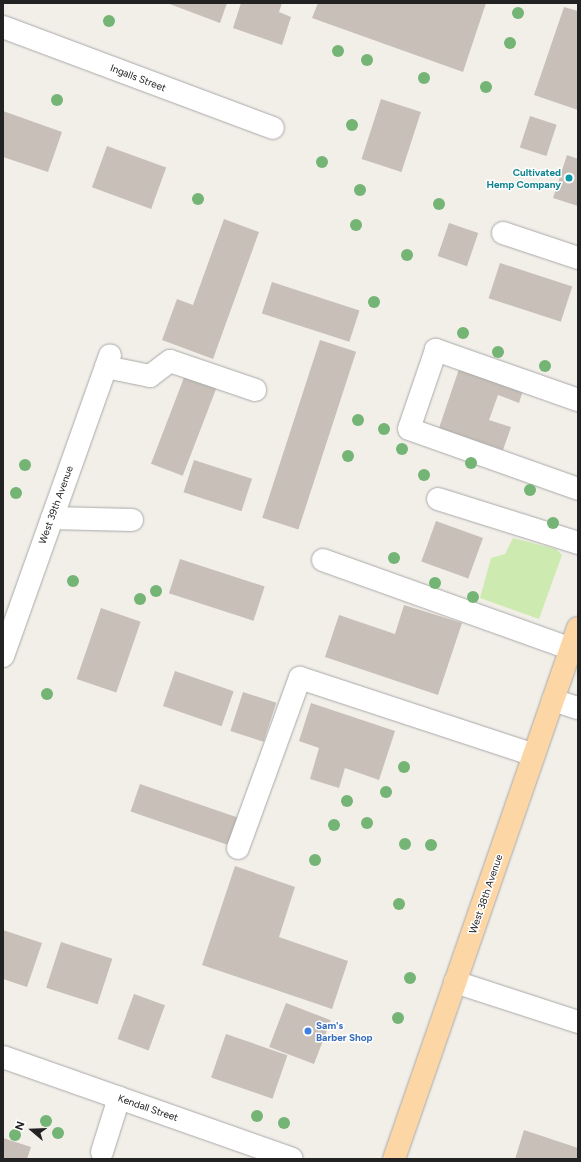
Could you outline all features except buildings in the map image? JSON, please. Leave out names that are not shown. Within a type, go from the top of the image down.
[{"type":"main road","name":"West 38th Avenue","points":[[394,1159],[578,628]]},
{"type":"street","name":"Ingalls Street","points":[[3,27],[273,128]]},
{"type":"street","points":[[503,233],[578,258]]},
{"type":"street","points":[[578,400],[436,350],[409,430],[578,489]]},
{"type":"street","name":"West 39th Avenue","points":[[3,656],[108,361],[150,376],[170,361],[255,390]]},
{"type":"street","points":[[438,499],[578,543]]},
{"type":"street","points":[[52,518],[132,520]]},
{"type":"street","points":[[323,560],[571,649]]},
{"type":"street","points":[[238,848],[300,678],[534,756]]},
{"type":"street","points":[[553,700],[578,708]]},
{"type":"street","points":[[455,982],[578,1022]]},
{"type":"street","name":"Kendall Street","points":[[3,1058],[292,1159]]},
{"type":"street","points":[[102,1152],[120,1098]]},
{"type":"green space","points":[[513,538],[556,549],[562,555],[539,619],[480,598],[491,558],[505,554]]},
{"type":"place","name":"Cultivated Hemp Company","points":[[569,178]]},
{"type":"place","name":"Sam's Barber Shop","points":[[308,1031]]}]
